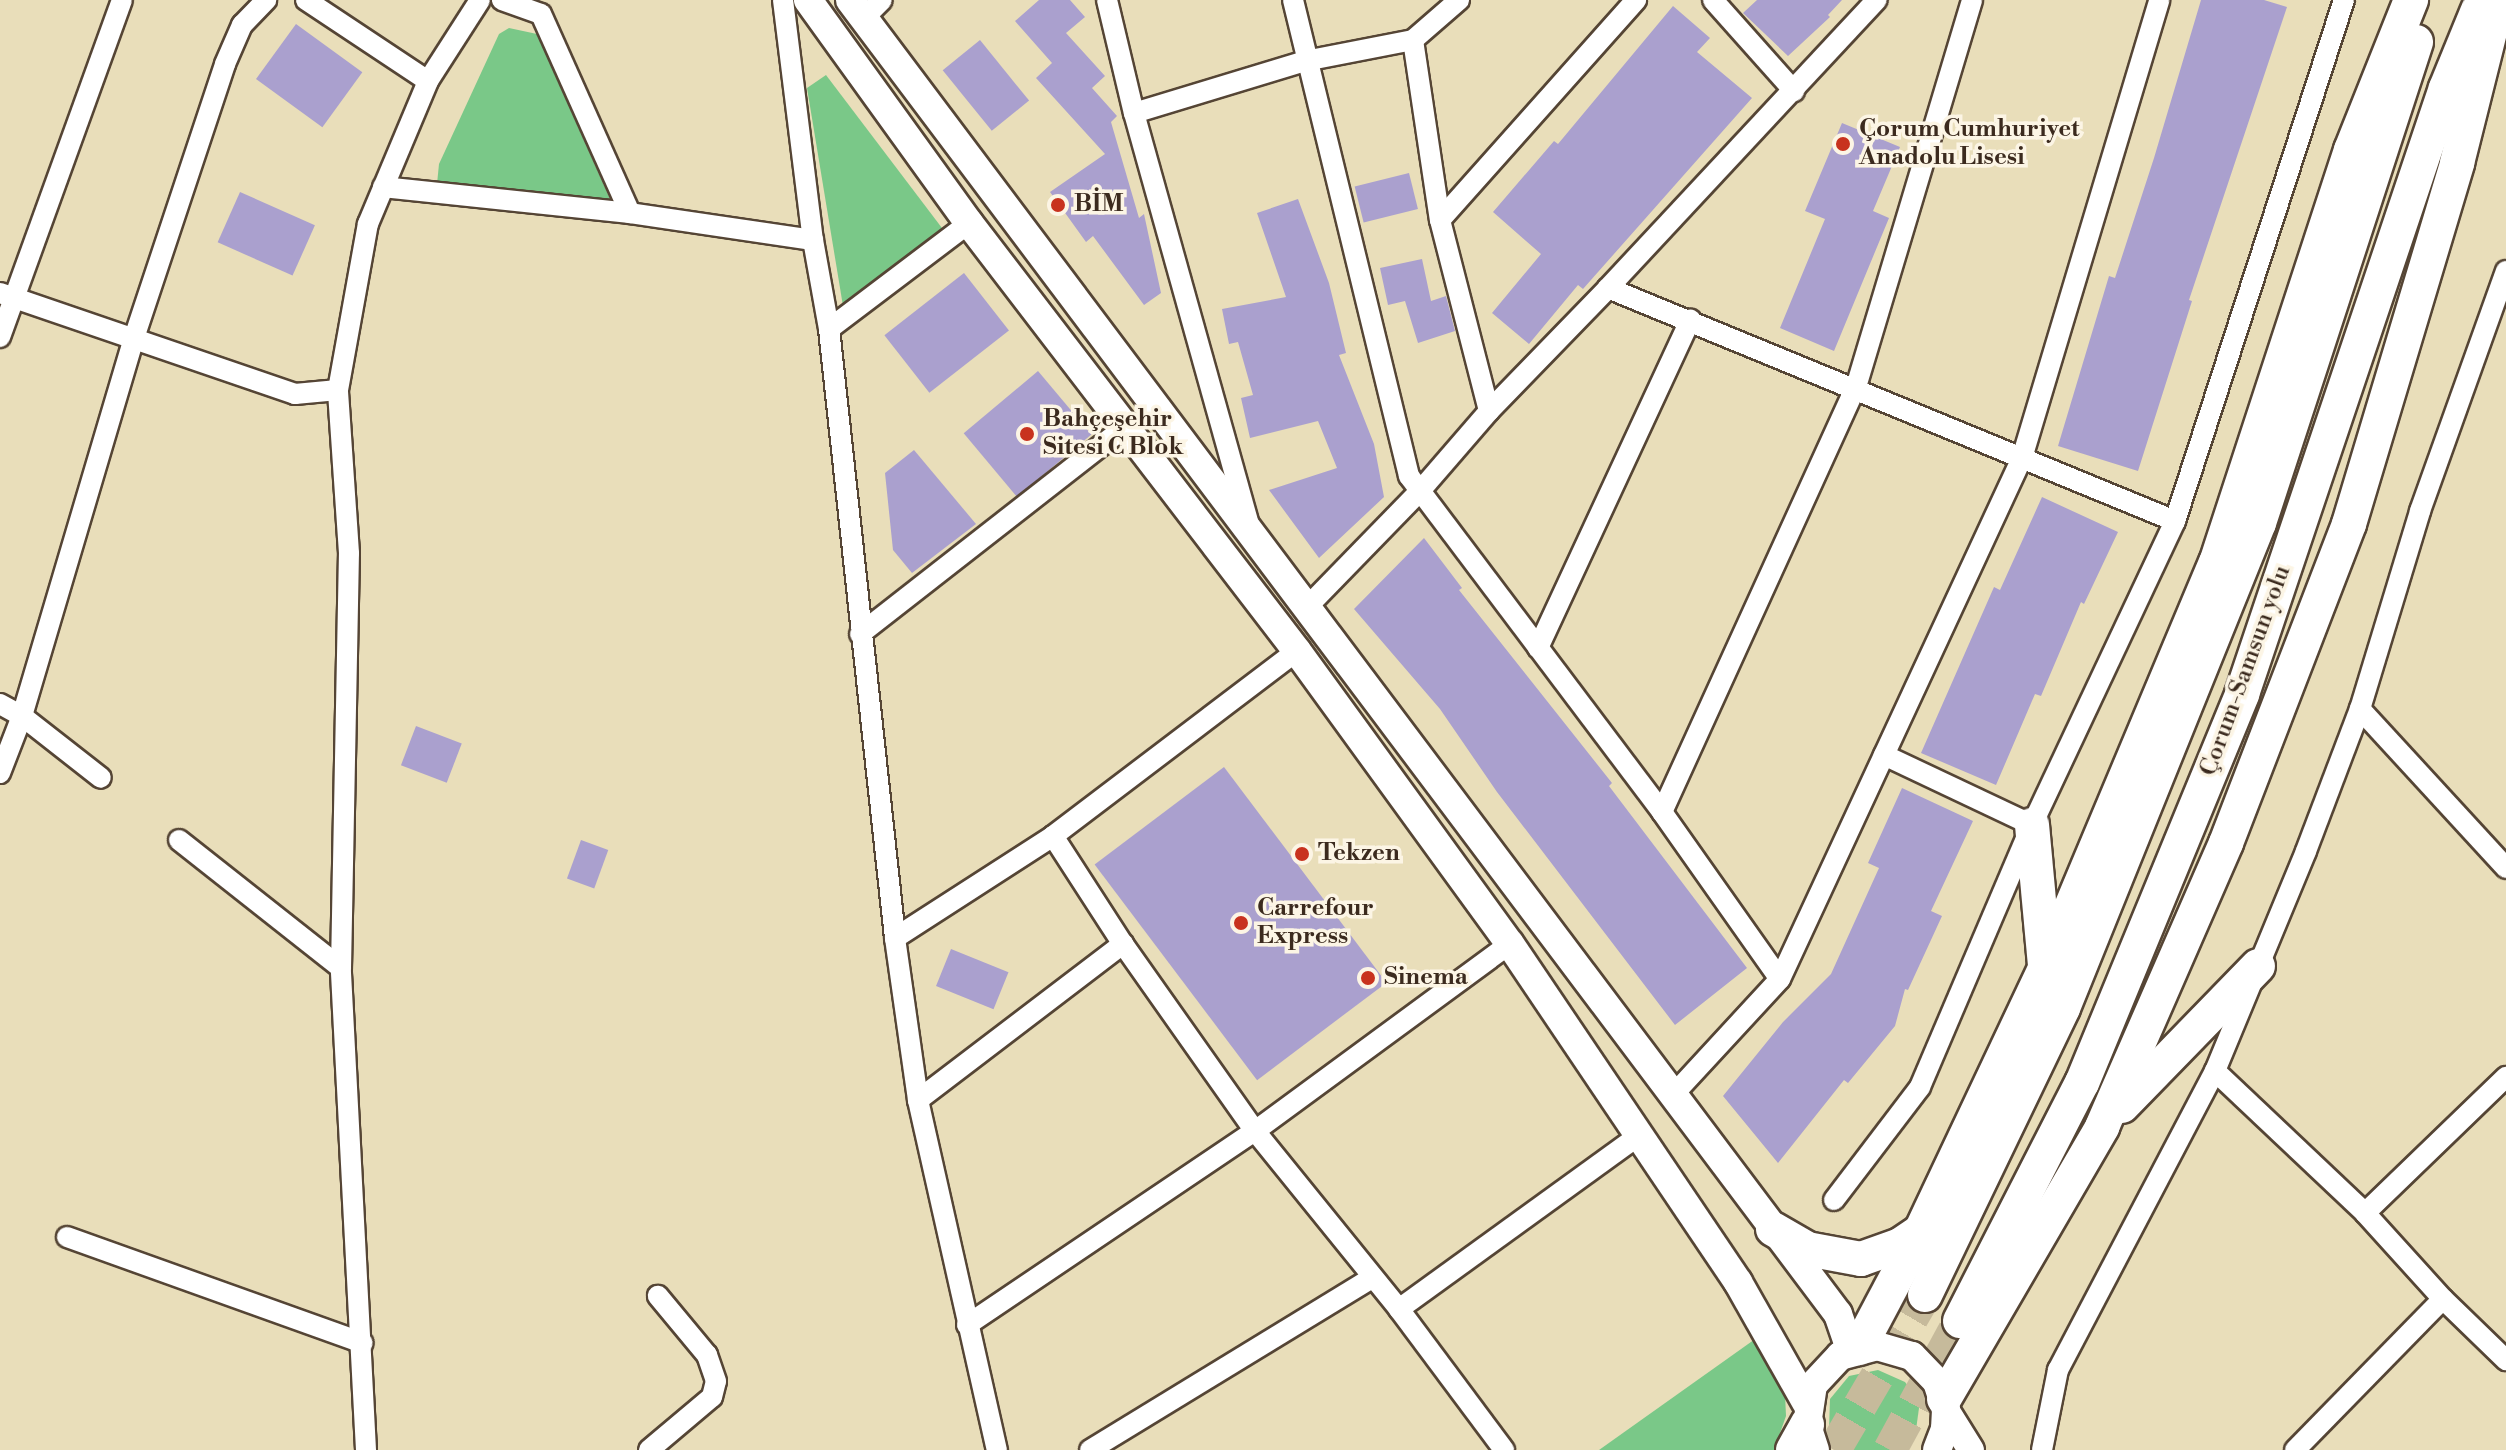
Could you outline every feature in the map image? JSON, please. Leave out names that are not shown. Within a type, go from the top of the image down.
[{"type":"highway","points":[[1855,1350],[1921,1231],[2045,969],[2216,563],[2351,150],[2411,0]]},
{"type":"highway","name":"Çorum-Samsun yolu","points":[[1925,1295],[2063,1008],[2259,523],[2430,0]]},
{"type":"highway","name":"Çorum-Samsun yolu","points":[[1960,1321],[2082,1083],[2242,694],[2446,88],[2483,0]]},
{"type":"highway","points":[[1945,1404],[2102,1127],[2226,843],[2349,524],[2457,163],[2498,0]]},
{"type":"highway","points":[[2032,825],[2045,969]]},
{"type":"highway","points":[[2102,1127],[2258,966]]},
{"type":"highway","points":[[1773,1229],[1807,1249],[1861,1259],[1900,1245],[1921,1231]]},
{"type":"main road","points":[[808,0],[969,223],[1297,651],[1510,944],[1738,1282],[1806,1432]]},
{"type":"main road","points":[[866,6],[1251,534],[1838,1314],[1855,1350]]},
{"type":"main road","points":[[1279,628],[1308,606]]},
{"type":"main road","points":[[1297,651],[1325,630]]},
{"type":"main road","points":[[1806,1432],[1813,1385],[1825,1369],[1855,1350],[1886,1347],[1912,1356],[1932,1374],[1945,1404],[1945,1429],[1937,1450]]},
{"type":"street","points":[[0,337],[7,295],[122,0]]},
{"type":"street","points":[[0,773],[22,716],[133,341],[225,64],[242,25],[266,0]]},
{"type":"street","points":[[306,0],[428,81]]},
{"type":"street","points":[[366,1450],[363,1343],[341,968],[349,553],[338,390],[368,224],[428,81],[480,0]]},
{"type":"street","points":[[502,0],[541,14],[630,213]]},
{"type":"street","points":[[783,0],[813,240],[829,329],[895,938],[918,1100],[997,1450]]},
{"type":"street","points":[[1107,0],[1134,113],[1251,534]]},
{"type":"street","points":[[1293,0],[1305,61],[1409,476],[1662,812],[1780,979]]},
{"type":"street","points":[[1134,113],[1305,61],[1413,40],[1459,0]]},
{"type":"street","points":[[1440,220],[1636,0]]},
{"type":"street","points":[[1713,0],[1794,91]]},
{"type":"street","points":[[1308,606],[1420,491],[1489,411],[1877,0]]},
{"type":"street","points":[[1662,812],[1856,387],[1972,0]]},
{"type":"street","points":[[1672,1096],[1780,979],[2022,458],[2159,0]]},
{"type":"street","points":[[1834,1200],[1920,1087],[2032,825],[2175,521],[2336,2]]},
{"type":"street","points":[[1413,40],[1440,220],[1489,411]]},
{"type":"street","points":[[383,187],[630,213],[813,240]]},
{"type":"street","points":[[829,329],[969,223]]},
{"type":"street","points":[[2042,1450],[2058,1370],[2215,1071],[2360,709],[2420,511],[2506,271]]},
{"type":"street","points":[[1608,288],[1856,387],[2175,521]]},
{"type":"street","points":[[7,295],[133,341],[295,394],[338,390]]},
{"type":"street","points":[[1538,648],[1690,320]]},
{"type":"street","points":[[860,634],[1126,426]]},
{"type":"street","points":[[895,938],[1053,836],[1297,651]]},
{"type":"street","points":[[0,704],[22,716],[101,778]]},
{"type":"street","points":[[2360,709],[2506,868]]},
{"type":"street","points":[[1884,755],[2032,825]]},
{"type":"street","points":[[1053,836],[1123,944],[1255,1131],[1399,1309],[1504,1450]]},
{"type":"street","points":[[179,840],[341,968]]},
{"type":"street","points":[[918,1100],[1123,944]]},
{"type":"street","points":[[967,1325],[1255,1131],[1510,944]]},
{"type":"street","points":[[2215,1071],[2365,1213],[2443,1299],[2506,1360]]},
{"type":"street","points":[[2365,1213],[2506,1077]]},
{"type":"street","points":[[1399,1309],[1639,1135]]},
{"type":"street","points":[[67,1237],[363,1343]]},
{"type":"street","points":[[1090,1450],[1372,1278]]},
{"type":"street","points":[[649,1450],[712,1397],[716,1381],[707,1355],[658,1296]]},
{"type":"street","points":[[2295,1450],[2443,1299]]},
{"type":"street","points":[[1945,1404],[1971,1450]]},
{"type":"green space","points":[[509,28],[537,34],[611,201],[437,184],[439,164],[499,34]]},
{"type":"green space","points":[[826,75],[945,232],[843,306],[807,88]]},
{"type":"green space","points":[[1758,1337],[1785,1394],[1786,1416],[1774,1450],[1599,1450]]},
{"type":"green space","points":[[1878,1370],[1905,1382],[1914,1394],[1919,1408],[1915,1437],[1905,1450],[1842,1450],[1829,1430],[1830,1399],[1849,1376]]},
{"type":"building","points":[[1039,0],[1070,0],[1085,17],[1066,33],[1105,76],[1092,88],[1117,116],[1111,122],[1139,218],[1144,214],[1161,293],[1144,305],[1093,236],[1086,242],[1050,192],[1105,154],[1036,78],[1052,63],[1015,21]]},
{"type":"building","points":[[1757,0],[1842,0],[1828,15],[1830,17],[1788,56],[1743,13]]},
{"type":"building","points":[[2201,0],[2264,0],[2287,7],[2189,300],[2192,301],[2138,471],[2058,446],[2109,276],[2115,278],[2154,158]]},
{"type":"building","points":[[1673,6],[1710,38],[1697,52],[1752,98],[1583,289],[1578,285],[1529,344],[1492,313],[1541,254],[1493,212],[1554,141],[1558,144]]},
{"type":"building","points":[[296,24],[362,72],[322,127],[256,79]]},
{"type":"building","points":[[980,40],[1029,101],[992,131],[943,70]]},
{"type":"building","points":[[1842,123],[1900,147],[1873,211],[1889,218],[1834,351],[1780,328],[1825,219],[1805,211]]},
{"type":"building","points":[[1409,173],[1418,209],[1364,222],[1355,187]]},
{"type":"building","points":[[240,192],[315,225],[293,276],[218,242]]},
{"type":"building","points":[[1298,199],[1329,283],[1346,353],[1339,355],[1374,444],[1384,497],[1319,558],[1269,490],[1337,468],[1318,421],[1250,438],[1241,398],[1253,395],[1238,342],[1229,344],[1222,309],[1286,297],[1257,213]]},
{"type":"building","points":[[1422,259],[1431,301],[1446,296],[1455,331],[1418,343],[1405,301],[1388,305],[1380,268]]},
{"type":"building","points":[[964,273],[1009,331],[929,393],[884,335]]},
{"type":"building","name":"Bahçeşehir Sitesi C Blok","points":[[1038,371],[1091,435],[1017,497],[964,433]]},
{"type":"building","points":[[914,450],[976,524],[912,573],[893,550],[885,473]]},
{"type":"building","points":[[2042,497],[2118,532],[2084,604],[2081,602],[2041,696],[2035,694],[1996,785],[1921,753],[1994,587],[2000,590]]},
{"type":"building","points":[[1424,538],[1462,588],[1459,590],[1612,783],[1609,786],[1747,968],[1675,1025],[1497,792],[1440,709],[1354,609]]},
{"type":"building","points":[[416,726],[462,744],[447,783],[401,765]]},
{"type":"building","name":"Carrefour Express","points":[[1224,767],[1386,983],[1257,1080],[1095,864]]},
{"type":"building","points":[[1902,788],[1973,821],[1931,911],[1942,916],[1908,990],[1905,989],[1895,1026],[1848,1083],[1844,1080],[1778,1163],[1723,1096],[1783,1022],[1831,974],[1879,868],[1868,863]]},
{"type":"building","points":[[581,840],[608,850],[594,888],[567,879]]},
{"type":"building","points":[[951,949],[1008,972],[994,1009],[936,986]]},
{"type":"tunnel","points":[[1834,1450],[1925,1295]]},
{"type":"tunnel","points":[[1890,1450],[1960,1321]]},
{"type":"place","name":"Çorum Cumhuriyet Anadolu Lisesi","points":[[1843,144]]},
{"type":"place","name":"BİM","points":[[1058,205]]},
{"type":"place","name":"Bahçeşehir Sitesi C Blok","points":[[1027,434]]},
{"type":"place","name":"Tekzen","points":[[1302,854]]},
{"type":"place","name":"Carrefour Express","points":[[1241,923]]},
{"type":"place","name":"Sinema","points":[[1368,978]]}]
